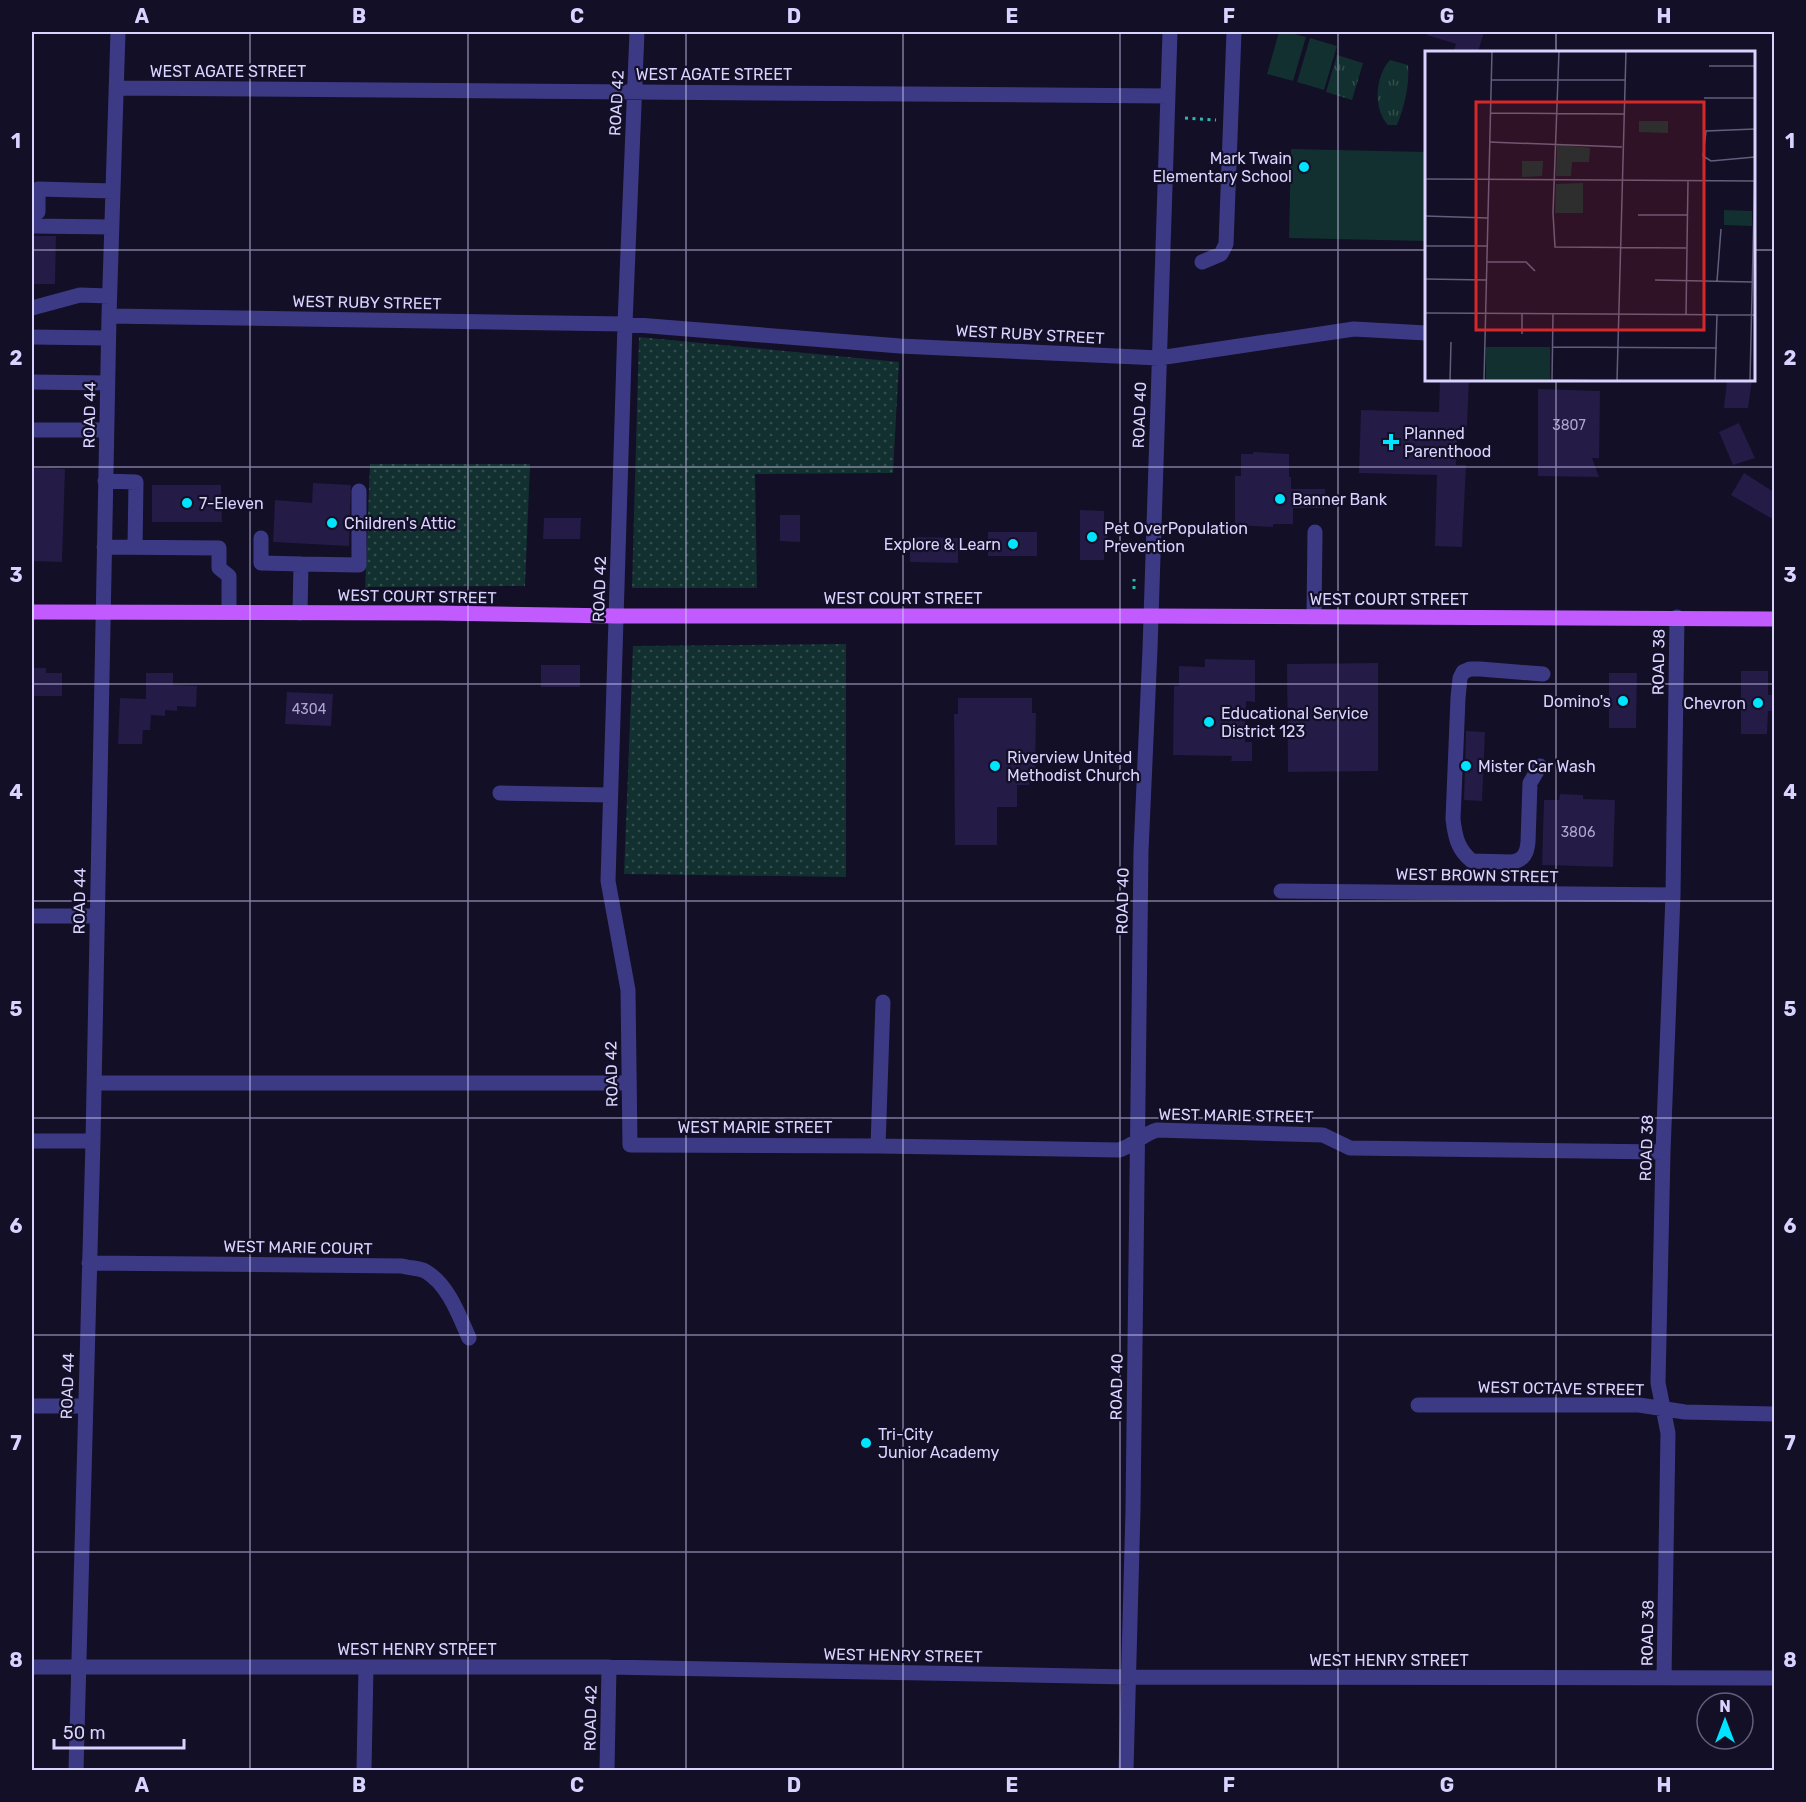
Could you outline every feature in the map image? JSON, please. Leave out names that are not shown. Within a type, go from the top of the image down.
[{"type":"main road","name":"WEST COURT STREET","points":[[32,612],[1774,619]]},
{"type":"street","name":"ROAD 44","points":[[76,1770],[93,1141],[109,296],[118,32]]},
{"type":"street","name":"ROAD 42","points":[[630,1145],[628,990],[608,881],[625,324],[637,32]]},
{"type":"street","name":"ROAD 40","points":[[1126,1770],[1133,1510],[1141,851],[1170,32]]},
{"type":"street","points":[[1202,262],[1221,254],[1226,244],[1234,32]]},
{"type":"street","name":"WEST AGATE STREET","points":[[116,88],[1168,96]]},
{"type":"street","points":[[32,212],[38,212],[38,189],[113,190]]},
{"type":"street","points":[[32,226],[112,227]]},
{"type":"street","points":[[32,308],[80,295],[109,296]]},
{"type":"street","name":"WEST RUBY STREET","points":[[109,316],[625,324],[900,346],[1159,358],[1354,329],[1425,333]]},
{"type":"street","points":[[32,337],[108,338]]},
{"type":"street","points":[[32,382],[107,383]]},
{"type":"street","points":[[32,430],[106,430]]},
{"type":"street","points":[[105,481],[136,482],[135,547]]},
{"type":"street","points":[[261,538],[261,563],[359,565],[359,491]]},
{"type":"street","points":[[1314,616],[1315,532]]},
{"type":"street","points":[[104,547],[219,548],[219,568],[229,576],[229,612]]},
{"type":"street","points":[[300,613],[301,564]]},
{"type":"street","name":"ROAD 38","points":[[1664,1678],[1668,1433],[1658,1383],[1672,895],[1677,617]]},
{"type":"street","points":[[1540,766],[1530,783],[1528,842],[1523,858],[1512,862],[1472,861],[1460,848],[1455,838],[1453,819],[1460,678],[1463,672],[1470,669],[1543,674]]},
{"type":"street","points":[[500,793],[610,795]]},
{"type":"street","name":"WEST BROWN STREET","points":[[1281,891],[1672,895]]},
{"type":"street","points":[[32,916],[97,916]]},
{"type":"street","points":[[878,1146],[883,1002]]},
{"type":"street","points":[[94,1083],[629,1083]]},
{"type":"street","name":"WEST MARIE STREET","points":[[630,1145],[1119,1150],[1129,1147],[1146,1133],[1158,1130],[1323,1135],[1350,1148],[1663,1152]]},
{"type":"street","points":[[32,1141],[93,1141]]},
{"type":"street","name":"WEST MARIE COURT","points":[[89,1263],[402,1266],[424,1270],[439,1281],[455,1307],[469,1338]]},
{"type":"street","name":"WEST OCTAVE STREET","points":[[1418,1405],[1639,1405],[1685,1412],[1774,1414]]},
{"type":"street","points":[[32,1406],[85,1406]]},
{"type":"street","name":"WEST HENRY STREET","points":[[32,1667],[609,1667],[1129,1677],[1774,1678]]},
{"type":"street","points":[[364,1770],[366,1667]]},
{"type":"street","name":"ROAD 42","points":[[607,1770],[609,1667]]},
{"type":"path","points":[[1134,579],[1134,589]]},
{"type":"green space","points":[[1279,32],[1306,37],[1293,81],[1267,74]]},
{"type":"green space","points":[[1310,38],[1337,46],[1324,90],[1297,82]]},
{"type":"green space","points":[[1337,55],[1363,63],[1352,100],[1326,92]]},
{"type":"green space","points":[[1390,60],[1408,65],[1406,96],[1397,125],[1388,125],[1378,102],[1381,75]]},
{"type":"green space","points":[[1291,149],[1425,152],[1425,241],[1289,238]]},
{"type":"green space","points":[[639,337],[899,362],[893,473],[755,474],[757,588],[632,588]]},
{"type":"green space","points":[[370,464],[530,464],[525,586],[369,587],[365,590]]},
{"type":"green space","points":[[846,644],[846,877],[624,874],[633,646]]},
{"type":"building","points":[[1427,32],[1484,32],[1478,51],[1453,51],[1456,44],[1427,35]]},
{"type":"building","points":[[32,236],[56,236],[55,284],[32,284]]},
{"type":"building","points":[[1440,381],[1469,381],[1465,436],[1457,436],[1456,465],[1466,465],[1462,547],[1435,546],[1437,475],[1359,473],[1361,410],[1439,412]]},
{"type":"building","points":[[1727,381],[1752,381],[1748,408],[1724,408]]},
{"type":"building","points":[[1538,389],[1600,391],[1599,458],[1592,458],[1599,477],[1538,476]]},
{"type":"building","points":[[1739,423],[1755,458],[1733,465],[1719,432]]},
{"type":"building","name":"Banner Bank","points":[[1253,452],[1289,454],[1291,489],[1325,489],[1325,508],[1293,508],[1293,524],[1273,524],[1273,527],[1235,525],[1235,476],[1241,476],[1241,454],[1253,454]]},
{"type":"building","points":[[32,468],[65,469],[62,562],[32,561]]},
{"type":"building","points":[[1744,473],[1774,492],[1774,520],[1731,495]]},
{"type":"building","points":[[313,483],[351,485],[349,546],[273,542],[275,500],[312,503]]},
{"type":"building","name":"7-Eleven","points":[[152,485],[221,485],[222,522],[152,522]]},
{"type":"building","name":"Pet OverPopulation Prevention","points":[[1080,510],[1104,511],[1104,527],[1108,527],[1104,560],[1080,560]]},
{"type":"building","points":[[780,515],[800,515],[800,542],[780,541]]},
{"type":"building","points":[[544,518],[581,518],[580,539],[543,539]]},
{"type":"building","name":"Explore & Learn","points":[[988,532],[1037,532],[1037,556],[988,556]]},
{"type":"building","points":[[910,537],[958,538],[958,563],[910,562]]},
{"type":"building","name":"Educational Service District 123","points":[[1205,659],[1255,660],[1255,702],[1246,701],[1245,742],[1252,742],[1252,761],[1231,761],[1232,756],[1173,755],[1174,686],[1179,686],[1179,666],[1205,667]]},
{"type":"building","points":[[1378,663],[1378,771],[1288,772],[1287,664]]},
{"type":"building","points":[[541,665],[580,665],[580,687],[541,687]]},
{"type":"building","points":[[32,668],[46,668],[46,673],[62,673],[62,696],[32,696]]},
{"type":"building","name":"Chevron","points":[[1741,671],[1768,671],[1768,695],[1774,695],[1774,711],[1768,711],[1767,734],[1741,734]]},
{"type":"building","points":[[146,673],[173,673],[173,685],[197,686],[196,707],[177,706],[177,711],[165,710],[165,716],[151,715],[150,730],[143,730],[142,744],[118,744],[120,698],[146,699]]},
{"type":"building","name":"Domino's","points":[[1609,673],[1637,673],[1636,728],[1609,728]]},
{"type":"building","points":[[287,692],[333,694],[331,726],[285,724]]},
{"type":"building","points":[[958,698],[1032,698],[1032,713],[1036,713],[1035,781],[1029,781],[1029,785],[1017,785],[1017,807],[997,807],[997,845],[955,845],[954,714],[958,714]]},
{"type":"building","points":[[1466,731],[1485,732],[1482,801],[1464,800]]},
{"type":"building","points":[[1560,794],[1583,795],[1583,799],[1615,800],[1613,867],[1542,865],[1544,800],[1559,800]]},
{"type":"place","name":"Mark Twain Elementary School","points":[[1304,167]]},
{"type":"place","name":"Planned Parenthood","points":[[1391,442]]},
{"type":"place","name":"Banner Bank","points":[[1280,499]]},
{"type":"place","name":"7-Eleven","points":[[187,503]]},
{"type":"place","name":"Children's Attic","points":[[332,523]]},
{"type":"place","name":"Pet OverPopulation Prevention","points":[[1092,537]]},
{"type":"place","name":"Explore & Learn","points":[[1013,544]]},
{"type":"place","name":"Domino's","points":[[1623,701]]},
{"type":"place","name":"Chevron","points":[[1758,703]]},
{"type":"place","name":"Educational Service District 123","points":[[1209,722]]},
{"type":"place","name":"Riverview United Methodist Church","points":[[995,766]]},
{"type":"place","name":"Mister Car Wash","points":[[1466,766]]},
{"type":"place","name":"Tri-City Junior Academy","points":[[866,1443]]}]
